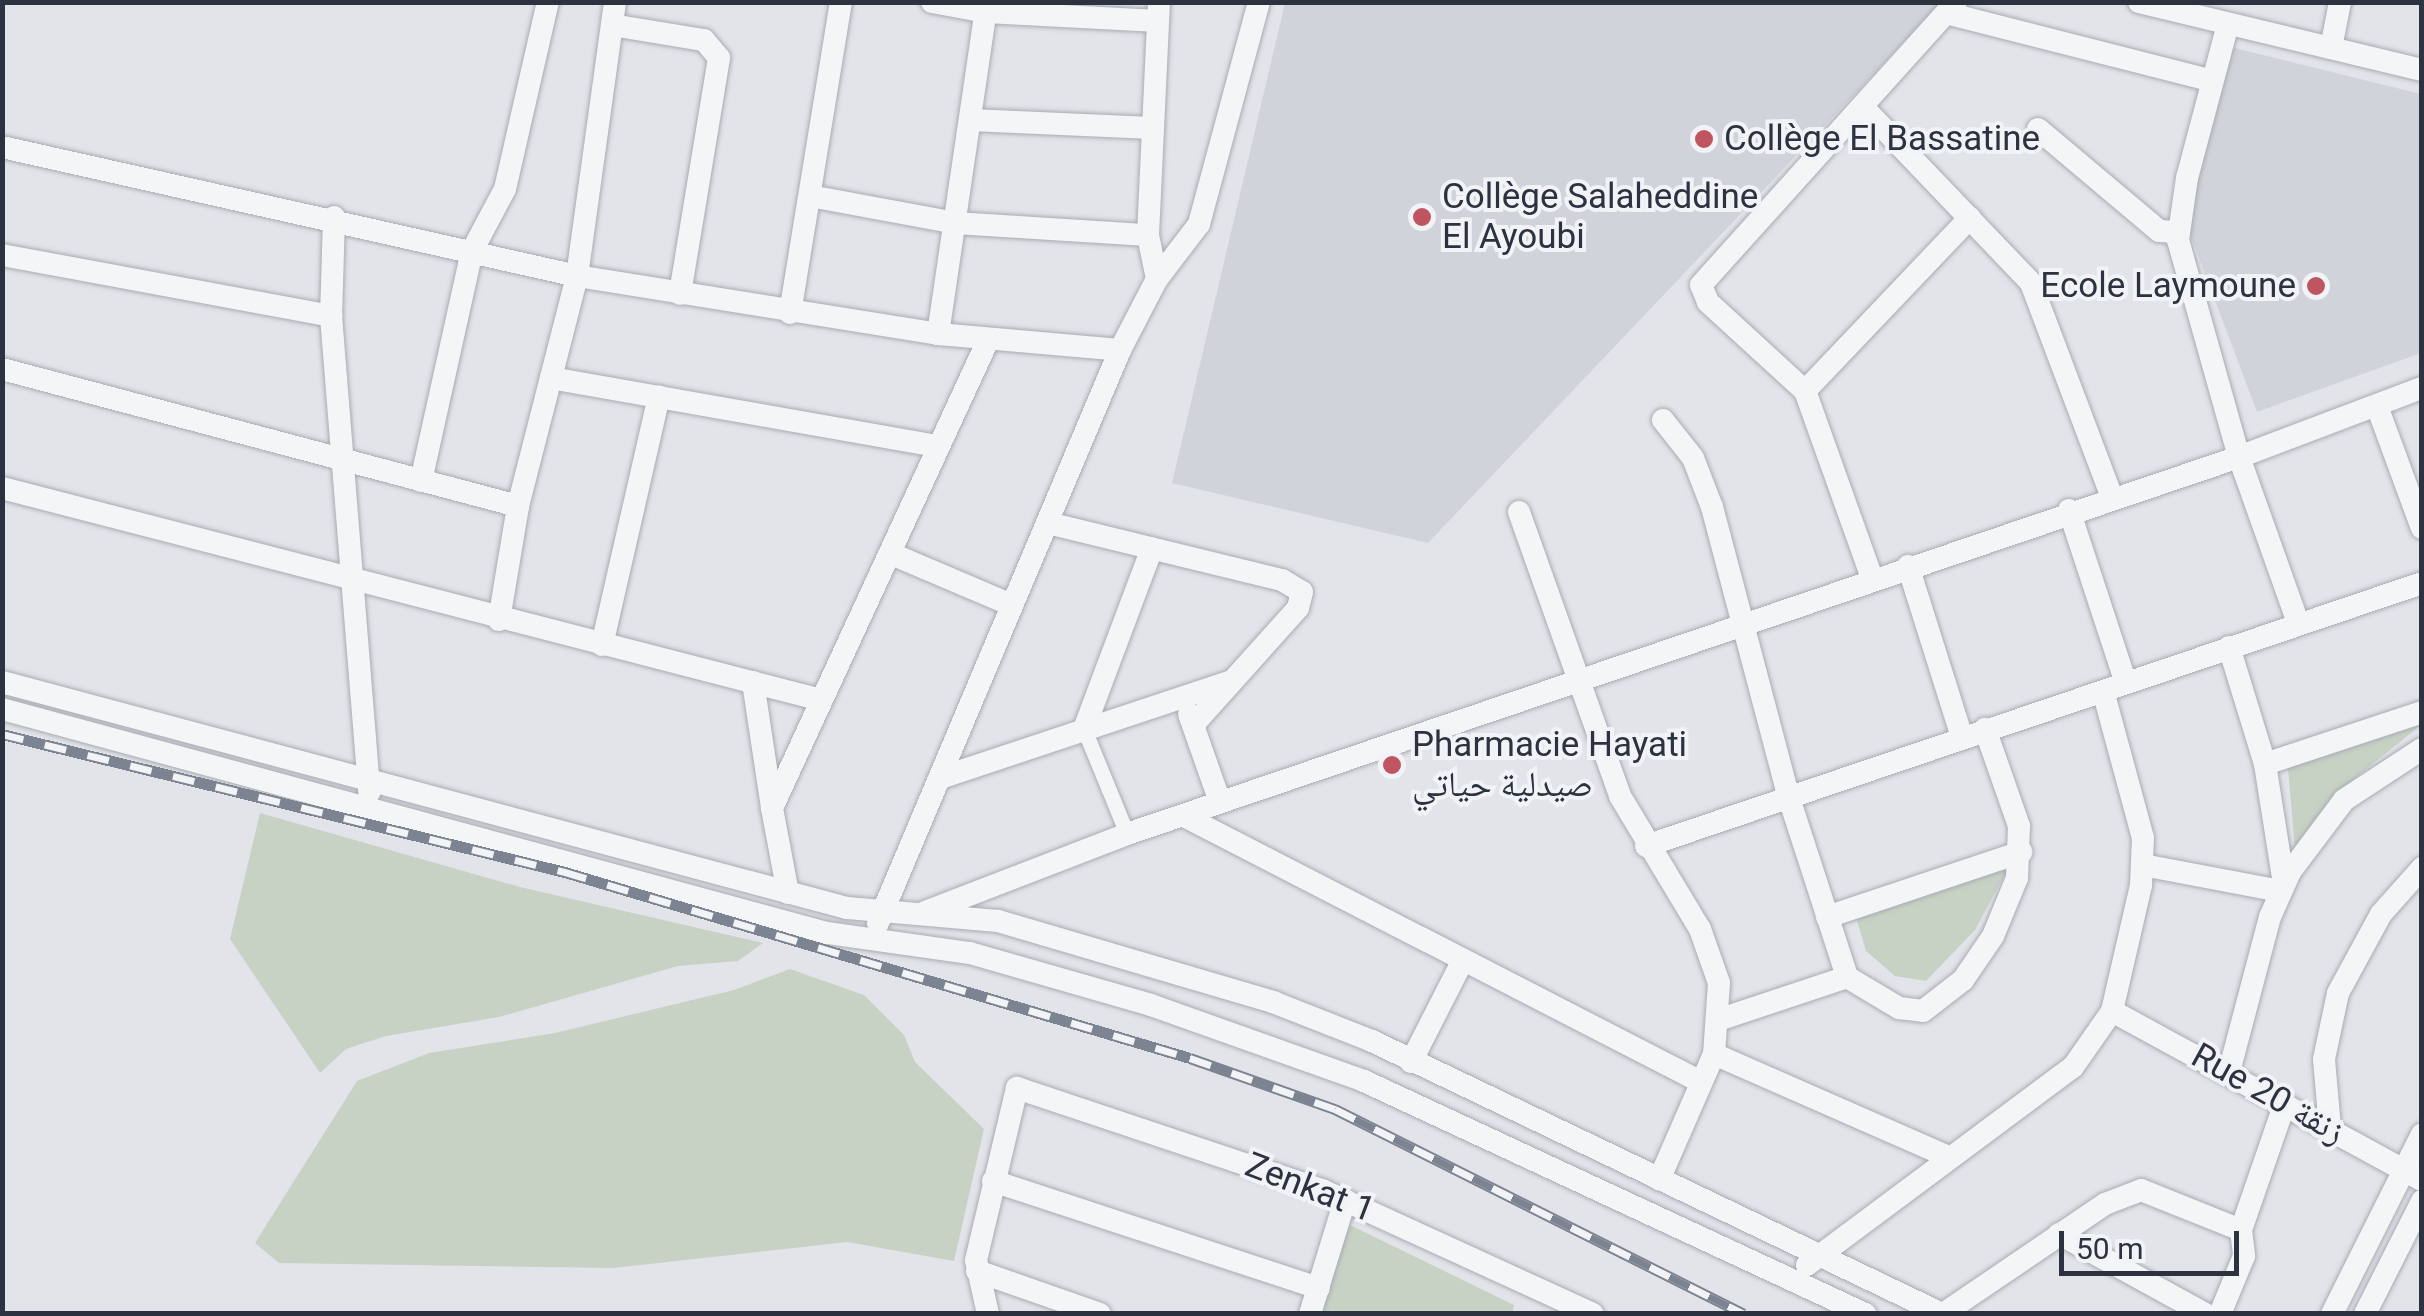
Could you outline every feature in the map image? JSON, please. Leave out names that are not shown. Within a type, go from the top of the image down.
[{"type":"street","points":[[421,481],[472,251],[505,189],[548,2]]},
{"type":"street","points":[[790,313],[841,2]]},
{"type":"street","points":[[932,2],[1158,12],[1148,234],[1156,280]]},
{"type":"street","points":[[870,941],[1120,350],[1156,280],[1186,248],[1212,192],[1259,2]]},
{"type":"street","points":[[2139,2],[2422,70]]},
{"type":"street","points":[[2330,48],[2340,2]]},
{"type":"street","points":[[938,334],[987,7]]},
{"type":"street","points":[[1872,578],[1805,390],[1708,302],[1701,285],[1953,8],[2212,81]]},
{"type":"street","points":[[499,620],[518,506],[577,276],[614,14],[704,40],[718,58],[680,294]]},
{"type":"street","points":[[2228,24],[2177,232],[2240,457],[2298,623]]},
{"type":"street","points":[[1862,107],[1970,218],[2040,299],[2111,495]]},
{"type":"street","points":[[970,120],[1153,128]]},
{"type":"street","points":[[2038,129],[2159,232],[2177,232]]},
{"type":"street","points":[[2,147],[334,218],[577,276],[938,334],[1120,350]]},
{"type":"street","points":[[810,196],[955,222],[1148,234]]},
{"type":"street","points":[[334,218],[332,316],[369,806]]},
{"type":"street","points":[[1805,390],[1970,218]]},
{"type":"street","points":[[2,255],[332,316]]},
{"type":"street","points":[[772,808],[894,556],[935,446],[988,340]]},
{"type":"street","points":[[2,370],[518,506]]},
{"type":"street","points":[[551,378],[935,446]]},
{"type":"street","points":[[918,915],[1128,834],[2111,495],[2240,457],[2422,388]]},
{"type":"street","points":[[602,645],[658,396]]},
{"type":"street","points":[[2377,406],[2422,528]]},
{"type":"street","points":[[1664,420],[1700,473],[1744,620],[1789,798],[1847,976],[1907,1010],[1923,1011],[1944,998],[1993,936],[2021,852],[2019,826],[1974,733],[1908,566]]},
{"type":"street","points":[[2,488],[499,620],[822,700]]},
{"type":"street","points":[[2070,510],[2126,683]]},
{"type":"street","points":[[1519,512],[1620,796],[1646,846],[1700,929],[1719,983],[1721,1019],[1714,1054],[1659,1180]]},
{"type":"street","points":[[1048,523],[1282,580],[1302,592],[1298,608],[1193,725]]},
{"type":"street","points":[[1128,834],[1084,729],[1152,548]]},
{"type":"street","points":[[894,556],[1012,604]]},
{"type":"street","points":[[1646,846],[2422,582]]},
{"type":"street","points":[[2229,647],[2265,764],[2282,887]]},
{"type":"street","points":[[940,778],[1233,681]]},
{"type":"street","points":[[2,682],[788,893],[881,914],[998,921],[1307,1013],[1942,1314],[2105,1204],[2142,1190],[2241,1230]]},
{"type":"street","points":[[754,682],[788,893]]},
{"type":"street","points":[[1795,1280],[1815,1256],[2074,1067],[2112,1010],[2143,866],[2138,802],[2103,691]]},
{"type":"street","points":[[1183,697],[1220,802]]},
{"type":"street","points":[[2,709],[870,941],[935,947],[1037,969],[1286,1051],[1865,1314]]},
{"type":"street","points":[[2265,764],[2422,712]]},
{"type":"street","points":[[2229,1072],[2282,887],[2344,800],[2422,749]]},
{"type":"street","points":[[1184,816],[1701,1082]]},
{"type":"street","points":[[1827,917],[2021,852]]},
{"type":"street","points":[[2143,866],[2282,887]]},
{"type":"street","points":[[2330,1128],[2324,1059],[2338,993],[2381,914],[2422,868]]},
{"type":"street","points":[[1411,1062],[1463,960]]},
{"type":"street","points":[[1721,1019],[1847,976]]},
{"type":"street","name":"Rue 20 زنقة","points":[[2112,1010],[2413,1174]]},
{"type":"street","points":[[1714,1054],[1949,1157]]},
{"type":"street","name":"Zenkat 1","points":[[993,1182],[1017,1088],[1346,1200],[1593,1314]]},
{"type":"street","points":[[2220,1314],[2244,1256],[2241,1230],[2285,1103]]},
{"type":"street","points":[[2332,1314],[2413,1174],[2422,1134]]},
{"type":"street","points":[[988,1314],[977,1272],[993,1182],[1319,1288]]},
{"type":"street","points":[[1310,1314],[1346,1200]]},
{"type":"street","points":[[2365,1314],[2422,1201]]},
{"type":"street","points":[[2058,1234],[2205,1314]]},
{"type":"street","points":[[977,1272],[1100,1314]]},
{"type":"shaded area","name":"Collège Salaheddine El Ayoubi","points":[[1285,3],[1941,3],[1428,543],[1172,483]]},
{"type":"shaded area","name":"Ecole Laymoune","points":[[2230,47],[2421,94],[2421,353],[2257,412],[2184,218]]},
{"type":"green space","points":[[2421,725],[2339,791],[2295,850],[2288,768]]},
{"type":"green space","points":[[260,813],[520,887],[763,943],[738,961],[678,966],[499,1017],[386,1036],[346,1049],[320,1073],[230,939]]},
{"type":"green space","points":[[2011,863],[1975,930],[1926,981],[1895,976],[1866,951],[1856,917]]},
{"type":"green space","points":[[790,969],[864,995],[904,1035],[915,1062],[984,1129],[954,1261],[847,1242],[613,1268],[279,1263],[255,1243],[357,1081],[429,1053],[555,1033],[734,990]]},
{"type":"green space","points":[[1350,1225],[1514,1305],[1512,1314],[1319,1314]]},
{"type":"railway","points":[[2,734],[565,872],[1190,1058],[1335,1109],[1744,1314]]},
{"type":"place","name":"Collège El Bassatine","points":[[1704,139]]},
{"type":"place","name":"Collège Salaheddine El Ayoubi","points":[[1422,217]]},
{"type":"place","name":"Ecole Laymoune","points":[[2316,286]]},
{"type":"place","name":"Pharmacie Hayati صيدلية حياتي","points":[[1392,765]]}]
